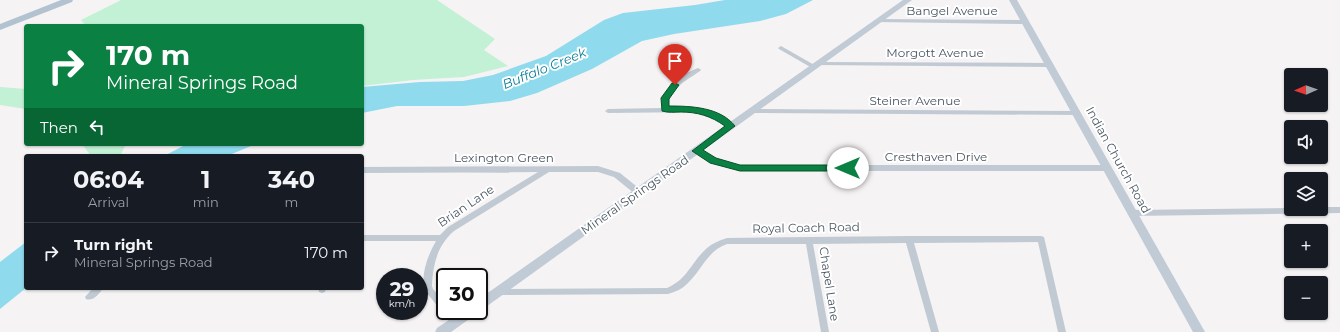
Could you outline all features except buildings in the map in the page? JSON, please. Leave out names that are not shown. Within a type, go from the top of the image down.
[{"type":"main road","points":[[0,27],[69,0]]},
{"type":"street","name":"Mineral Springs Road","points":[[488,299],[908,0]]},
{"type":"street","name":"Indian Church Road","points":[[1013,0],[1198,332]]},
{"type":"street","name":"Bangel Avenue","points":[[878,22],[1025,22]]},
{"type":"street","points":[[781,48],[816,65]]},
{"type":"street","name":"Morgott Avenue","points":[[816,65],[1050,65]]},
{"type":"street","points":[[665,109],[665,98],[671,89],[698,70]]},
{"type":"street","points":[[608,111],[690,109],[705,112],[721,119],[730,126]]},
{"type":"street","name":"Steiner Avenue","points":[[752,111],[1077,113]]},
{"type":"street","name":"Cresthaven Drive","points":[[696,151],[713,161],[740,168],[1107,168]]},
{"type":"street","name":"Lexington Green","points":[[364,170],[605,170],[617,175],[638,192]]},
{"type":"street","name":"Brian Lane","points":[[436,298],[429,290],[428,286],[434,249],[441,238],[451,229],[538,175],[554,170]]},
{"type":"street","points":[[1132,213],[1340,210]]},
{"type":"street","points":[[364,238],[441,238]]},
{"type":"street","points":[[909,239],[935,332]]},
{"type":"street","name":"Royal Coach Road","points":[[498,292],[668,291],[676,289],[683,284],[714,245],[727,241],[1041,239],[1062,332]]},
{"type":"street","name":"Chapel Lane","points":[[809,240],[824,332]]},
{"type":"street","points":[[89,298],[97,290]]},
{"type":"street","points":[[441,332],[459,320]]},
{"type":"green space","points":[[121,0],[437,0],[495,39],[484,50],[508,66],[464,77],[413,80],[364,86],[364,24],[84,24],[81,20]]},
{"type":"green space","points":[[0,87],[24,89],[24,109],[0,105]]},
{"type":"green space","points":[[84,146],[125,146],[121,154],[90,154]]},
{"type":"water","name":"Buffalo Creek","points":[[725,0],[813,0],[786,14],[760,21],[674,34],[642,41],[592,69],[537,93],[510,101],[464,106],[397,106],[364,113],[364,87],[420,82],[463,81],[493,75],[546,56],[604,20],[623,13]]},
{"type":"water","points":[[183,146],[251,146],[232,154],[168,154]]},
{"type":"water","points":[[24,244],[24,290],[0,309],[0,262]]},
{"type":"route","points":[[675,85],[665,98],[665,109],[690,109],[705,112],[721,119],[730,126],[696,151],[713,161],[740,168],[848,168]]}]
